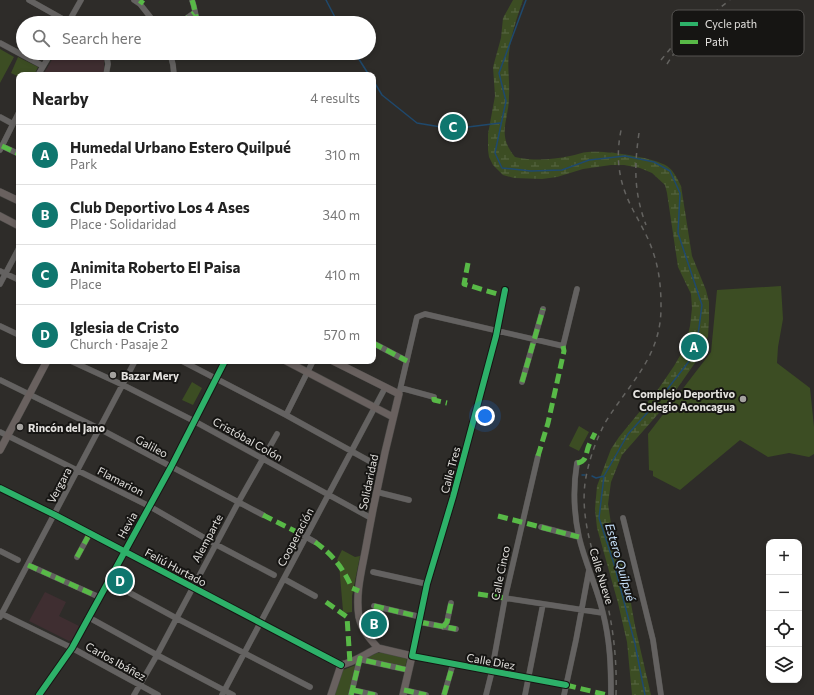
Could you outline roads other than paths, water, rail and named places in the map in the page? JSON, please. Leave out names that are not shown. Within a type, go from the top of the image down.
[{"type":"main road","points":[[0,192],[16,200]]},
{"type":"main road","points":[[0,216],[16,224]]},
{"type":"main road","points":[[0,450],[45,364]]},
{"type":"main road","points":[[291,364],[393,417]]},
{"type":"main road","points":[[339,364],[385,388],[400,391]]},
{"type":"main road","name":"Solidaridad","points":[[378,648],[367,636],[359,616],[358,608],[360,583],[371,518],[400,391]]},
{"type":"main road","points":[[331,695],[341,665],[350,663],[366,653],[378,648]]},
{"type":"main road","name":"Calle Diez","points":[[378,648],[412,656]]},
{"type":"main road","name":"Calle Tres","points":[[403,692],[412,656]]},
{"type":"street","points":[[29,0],[57,16]]},
{"type":"street","points":[[73,16],[81,0]]},
{"type":"street","points":[[134,0],[142,2],[151,16]]},
{"type":"street","points":[[192,0],[195,8],[194,12],[195,16]]},
{"type":"street","points":[[189,16],[194,12]]},
{"type":"street","points":[[0,42],[16,51]]},
{"type":"street","points":[[32,60],[43,66]]},
{"type":"street","points":[[40,72],[46,60]]},
{"type":"street","points":[[107,60],[107,72]]},
{"type":"street","points":[[172,60],[174,72]]},
{"type":"street","points":[[0,117],[13,124]]},
{"type":"street","points":[[16,118],[1,148],[16,153]]},
{"type":"street","points":[[0,284],[3,272],[16,252]]},
{"type":"street","points":[[3,272],[16,278]]},
{"type":"street","points":[[497,330],[564,346],[577,289]]},
{"type":"street","name":"Calle Tres","points":[[412,656],[427,584],[478,406],[497,330],[505,290]]},
{"type":"street","points":[[522,382],[543,309]]},
{"type":"street","name":"Solidaridad","points":[[400,391],[417,317],[420,315],[425,314],[497,330]]},
{"type":"street","points":[[0,326],[16,334]]},
{"type":"street","points":[[376,344],[407,360]]},
{"type":"street","name":"Cristóbal Colón","points":[[78,364],[194,421],[371,518]]},
{"type":"street","name":"Vergara","points":[[1,615],[134,364]]},
{"type":"street","points":[[188,364],[286,415],[382,468]]},
{"type":"street","name":"Hevia","points":[[40,695],[72,648],[171,467],[223,364]]},
{"type":"street","points":[[286,415],[312,364]]},
{"type":"street","name":"Galileo","points":[[0,380],[100,429],[263,515]]},
{"type":"street","name":"Cooperación","points":[[224,693],[385,388]]},
{"type":"street","points":[[400,391],[434,397]]},
{"type":"street","name":"Flamarion","points":[[0,432],[149,506],[215,544],[274,575]]},
{"type":"street","name":"Alemparte","points":[[134,695],[157,655],[215,544],[277,434]]},
{"type":"street","name":"Calle Cinco","points":[[486,695],[505,598],[538,456]]},
{"type":"street","name":"Calle Nueve","points":[[577,463],[574,478],[577,519],[580,537],[603,613],[610,646],[611,695]]},
{"type":"street","name":"Feliú Hurtado","points":[[0,488],[90,533],[341,665]]},
{"type":"street","points":[[377,492],[409,500]]},
{"type":"street","points":[[623,518],[653,640],[661,695]]},
{"type":"street","points":[[541,527],[580,537]]},
{"type":"street","points":[[77,557],[90,533]]},
{"type":"street","points":[[299,533],[314,542]]},
{"type":"street","points":[[0,551],[18,560]]},
{"type":"street","points":[[28,565],[99,597]]},
{"type":"street","points":[[564,695],[590,569]]},
{"type":"street","points":[[373,572],[427,584]]},
{"type":"street","points":[[284,579],[315,596]]},
{"type":"street","points":[[108,581],[244,654],[310,687]]},
{"type":"street","points":[[505,598],[603,613]]},
{"type":"street","points":[[443,627],[447,622],[451,603]]},
{"type":"street","points":[[525,695],[544,604]]},
{"type":"street","points":[[374,606],[443,627],[456,629]]},
{"type":"street","name":"Carlos Ibáñez","points":[[1,615],[72,648],[158,695]]},
{"type":"street","points":[[88,618],[224,693],[233,695]]},
{"type":"street","name":"Calle Diez","points":[[412,656],[566,685]]},
{"type":"street","points":[[375,695],[352,692],[360,658],[363,660],[408,670]]},
{"type":"street","points":[[444,695],[453,664]]},
{"type":"street","points":[[403,692],[426,695]]},
{"type":"waterway","points":[[326,0],[334,16]]},
{"type":"waterway","name":"Estero Quilpué","points":[[526,0],[499,73],[506,101],[495,153],[502,168],[531,171],[562,170],[589,160],[625,156],[654,162],[670,171],[680,193],[678,233],[702,305],[698,335],[690,360],[658,401],[628,434],[604,476],[599,518],[615,567],[635,644],[645,695]]},
{"type":"waterway","points":[[359,60],[367,72]]},
{"type":"waterway","points":[[376,85],[382,95],[417,123],[441,127],[451,125],[468,127],[500,123]]},
{"type":"waterway","points":[[592,476],[596,478],[604,476]]},
{"type":"railway","points":[[717,10],[730,0]]},
{"type":"railway","points":[[661,60],[672,47]]},
{"type":"railway","points":[[667,64],[672,56]]},
{"type":"railway","points":[[616,695],[616,671],[612,625],[587,528],[584,498],[585,483],[592,453],[605,423],[634,382],[650,355],[656,340],[660,323],[661,305],[661,292],[655,258],[649,240],[627,198],[621,178],[618,158],[622,126]]},
{"type":"railway","points":[[639,133],[636,157],[636,180],[639,202],[646,225]]},
{"type":"place","name":"Animita Roberto El Paisa","points":[[453,127]]},
{"type":"place","name":"Humedal Urbano Estero Quilpué","points":[[694,347]]},
{"type":"place","name":"Bazar Mery","points":[[113,375]]},
{"type":"place","name":"Complejo Deportivo Colegio Aconcagua","points":[[743,399]]},
{"type":"place","name":"Rincón del Jano","points":[[20,427]]},
{"type":"place","name":"Iglesia de Cristo","points":[[120,581]]},
{"type":"place","name":"Club Deportivo Los 4 Ases","points":[[374,624]]}]
